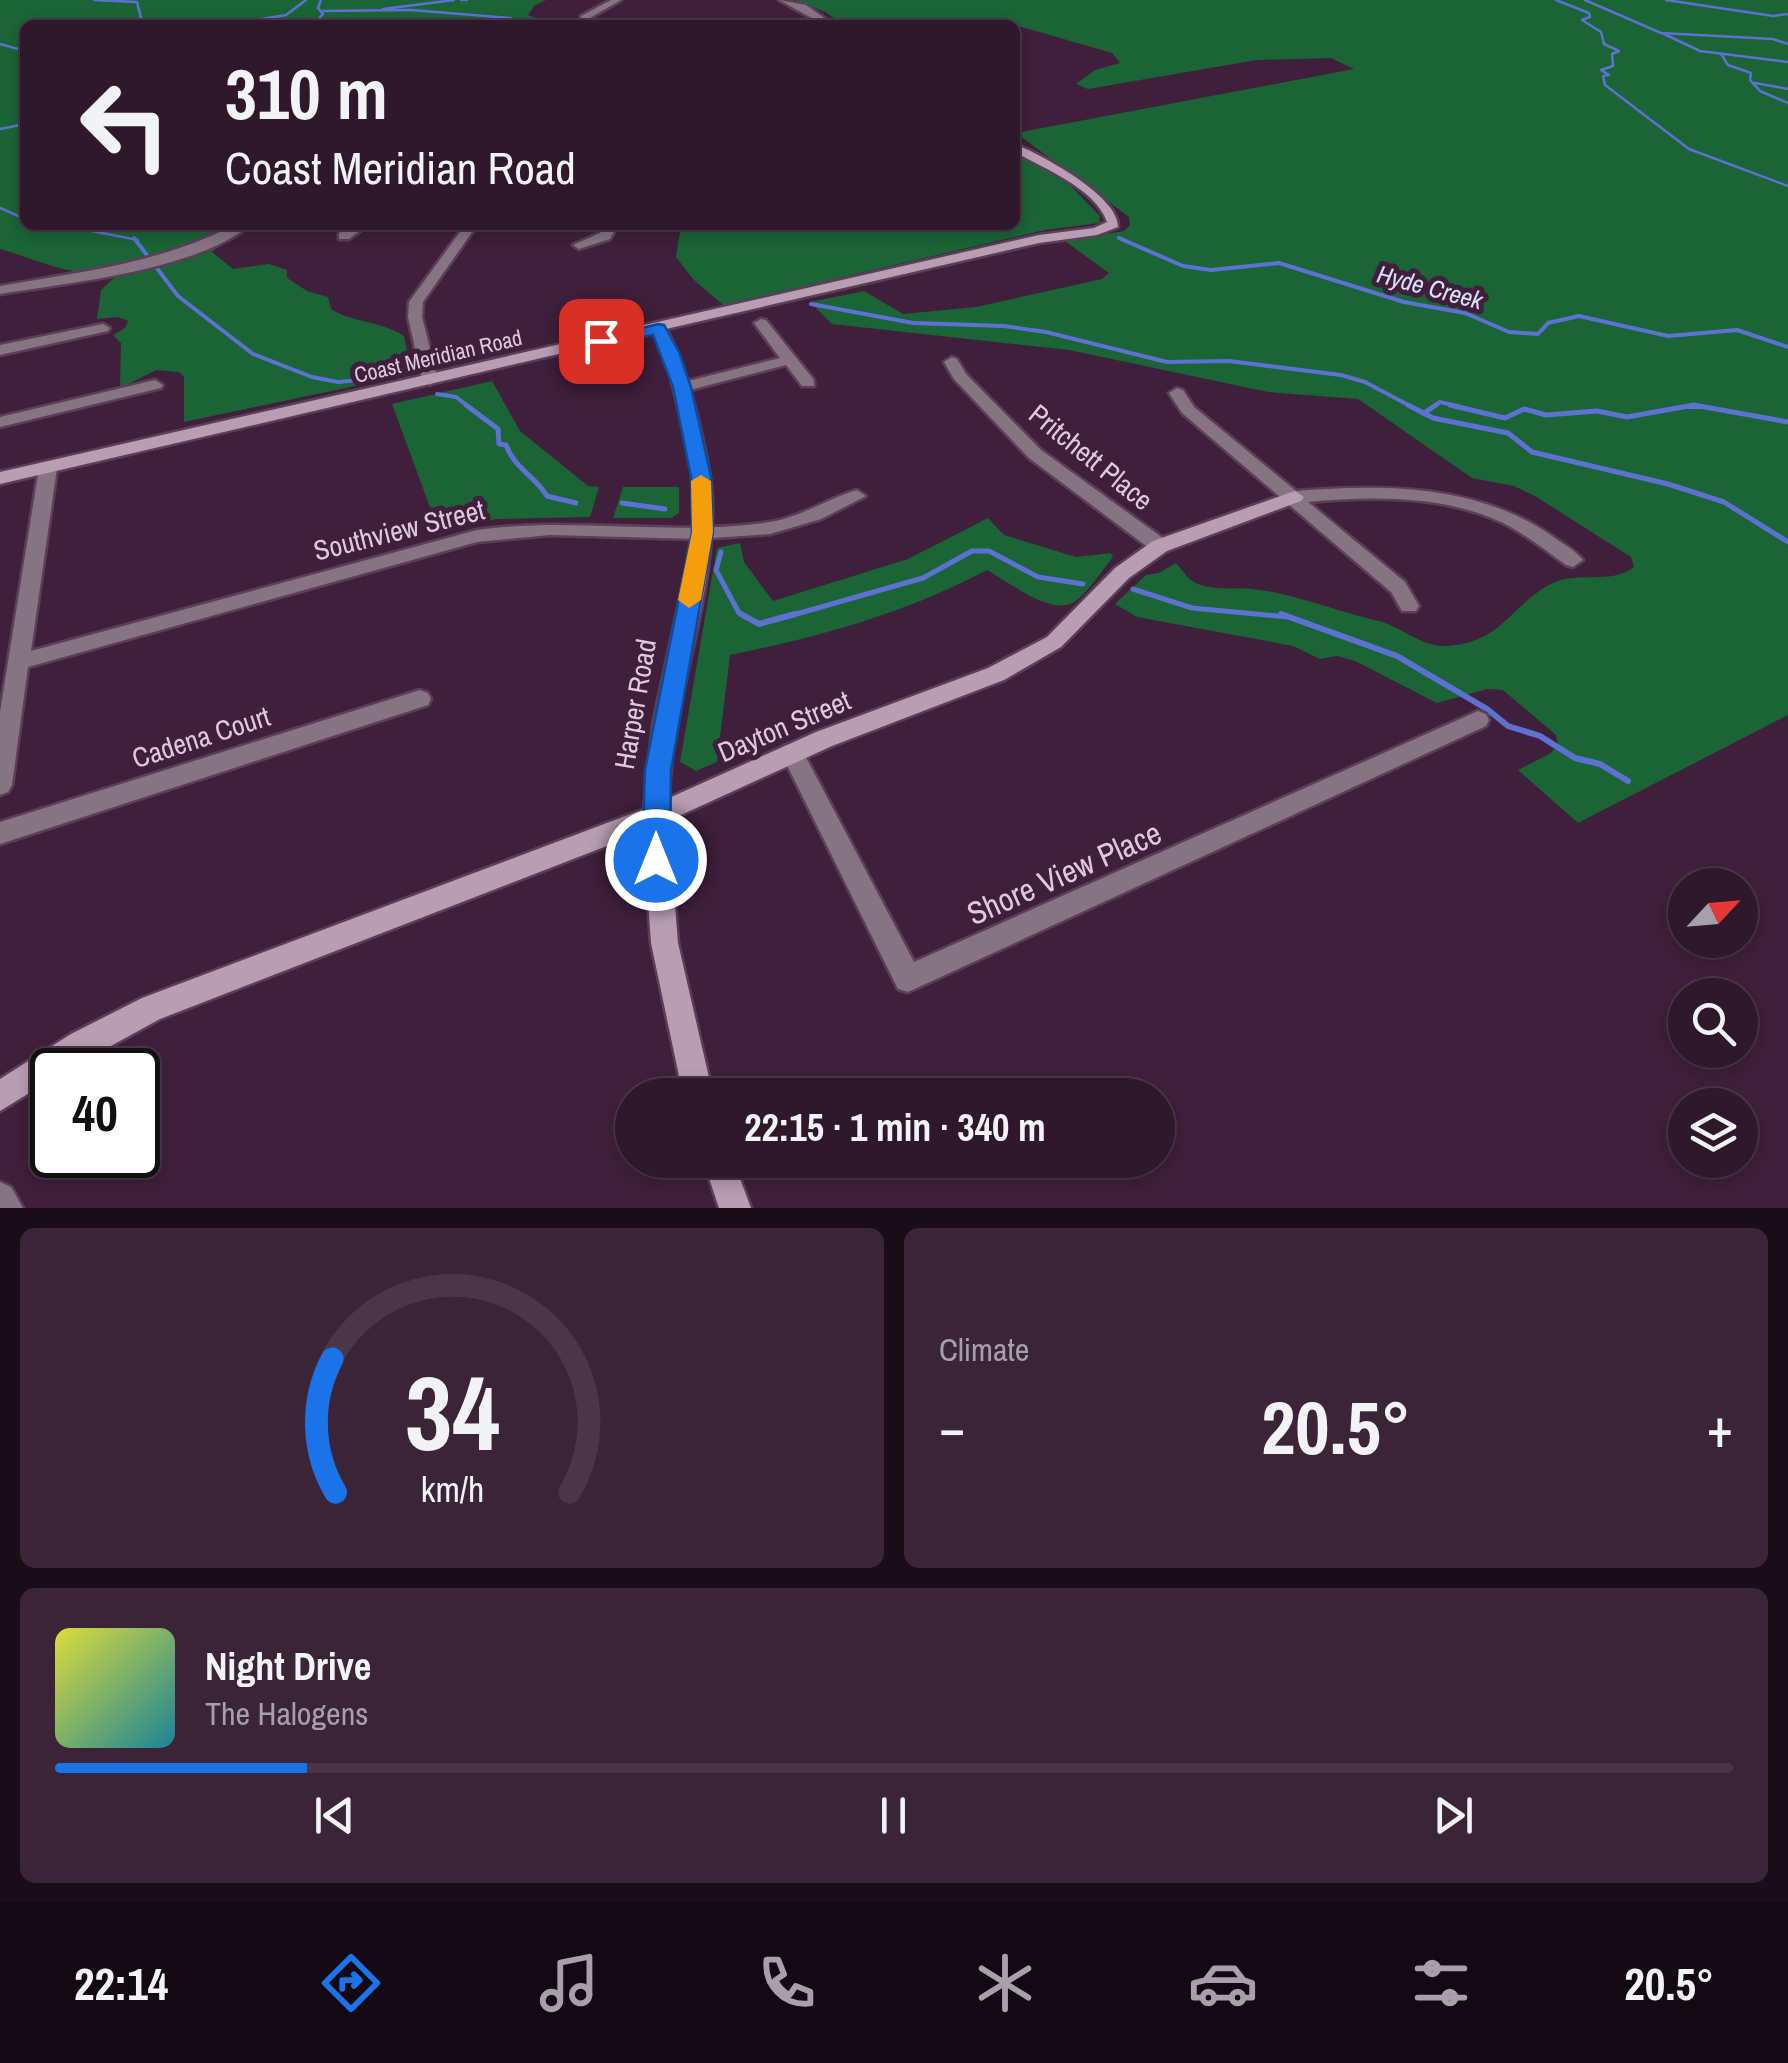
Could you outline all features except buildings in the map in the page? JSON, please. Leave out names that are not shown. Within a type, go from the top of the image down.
[{"type":"street","points":[[584,20],[617,0]]},
{"type":"street","points":[[782,0],[803,7],[822,20]]},
{"type":"street","name":"Coast Meridian Road","points":[[0,478],[1039,239],[1113,226],[1115,220],[1080,187],[1020,150]]},
{"type":"street","points":[[0,290],[136,265],[188,250],[233,230]]},
{"type":"street","points":[[344,236],[354,230]]},
{"type":"street","points":[[430,380],[415,317],[416,302],[467,230]]},
{"type":"street","points":[[579,245],[605,236],[609,230]]},
{"type":"street","points":[[761,324],[808,383]]},
{"type":"street","points":[[0,350],[102,328]]},
{"type":"street","name":"Harper Road","points":[[658,329],[671,352],[682,387],[698,460],[702,532],[662,744],[656,814],[662,933],[693,1078]]},
{"type":"street","points":[[682,387],[790,360]]},
{"type":"street","name":"Pritchett Place","points":[[952,362],[959,376],[1035,454],[1160,546]]},
{"type":"street","points":[[0,422],[127,395],[155,385]]},
{"type":"street","points":[[1177,393],[1188,410],[1398,588],[1409,606]]},
{"type":"street","points":[[0,785],[48,468]]},
{"type":"street","points":[[1295,497],[1377,492],[1499,514],[1572,560]]},
{"type":"street","name":"Southview Street","points":[[19,662],[487,534],[772,528],[857,496]]},
{"type":"street","name":"Dayton Street","points":[[0,1096],[59,1056],[152,1008],[656,814],[792,753],[1025,661],[1068,630],[1122,573],[1160,546],[1295,497]]},
{"type":"street","name":"Cadena Court","points":[[0,833],[420,699]]},
{"type":"street","name":"Shore View Place","points":[[792,753],[908,979],[1478,720]]},
{"type":"street","points":[[724,1178],[735,1208]]},
{"type":"street","points":[[0,1198],[6,1208]]},
{"type":"green space","points":[[0,0],[546,0],[534,6],[528,15],[541,20],[20,20],[20,230],[223,230],[142,263],[103,271],[75,271],[0,249]]},
{"type":"green space","points":[[795,0],[1788,0],[1788,715],[1578,823],[1518,770],[1551,753],[1558,744],[1556,735],[1503,690],[1487,689],[1437,703],[1355,661],[1337,656],[1320,659],[1293,646],[1137,617],[1115,604],[1146,575],[1176,563],[1198,584],[1298,598],[1386,623],[1442,646],[1479,639],[1553,583],[1605,577],[1634,567],[1631,557],[1535,496],[1514,486],[1472,478],[1358,399],[1268,392],[1069,350],[832,324],[810,302],[864,291],[903,314],[976,307],[1102,279],[1109,273],[1065,241],[1124,231],[1130,225],[1129,217],[1020,132],[1354,69],[1331,58],[1257,60],[1088,89],[1076,84],[1095,70],[1120,63],[1112,53],[1020,26],[1020,20],[837,20]]},
{"type":"green space","points":[[1020,154],[1067,182],[1100,216],[1099,223],[1045,230],[723,305],[693,279],[676,257],[680,230],[1020,230]]},
{"type":"green space","points":[[217,248],[212,252],[233,269],[269,264],[287,270],[287,278],[307,291],[328,297],[331,309],[404,336],[412,374],[184,422],[184,377],[179,372],[156,370],[120,388],[121,343],[113,335],[125,328],[128,321],[118,317],[97,319],[101,290],[116,276]]},
{"type":"green space","points":[[492,381],[520,431],[588,486],[599,487],[590,517],[496,519],[439,532],[392,404]]},
{"type":"green space","points":[[623,487],[679,487],[679,513],[672,518],[613,518]]},
{"type":"green space","points":[[988,518],[1004,535],[1076,557],[1111,553],[1113,557],[1091,586],[1066,605],[1043,602],[987,570],[862,622],[730,655],[717,762],[696,771],[680,762],[717,548],[740,543],[744,562],[773,601],[908,559]]},
{"type":"waterway","points":[[94,0],[137,2],[138,20]]},
{"type":"waterway","points":[[255,20],[286,15],[306,0]]},
{"type":"waterway","points":[[318,20],[323,14],[318,8],[321,0]]},
{"type":"waterway","points":[[383,9],[454,0]]},
{"type":"waterway","points":[[461,0],[467,0]]},
{"type":"waterway","points":[[1556,0],[1589,13],[1590,17],[1582,20],[1601,32],[1604,44],[1619,51],[1612,54],[1613,66],[1601,70],[1609,75],[1603,76],[1605,85],[1689,149],[1788,186]]},
{"type":"waterway","points":[[1585,0],[1661,33],[1773,39],[1788,44]]},
{"type":"waterway","points":[[1666,0],[1773,16],[1788,14]]},
{"type":"waterway","points":[[323,11],[411,10],[511,18]]},
{"type":"waterway","points":[[1664,34],[1700,51],[1788,62]]},
{"type":"waterway","points":[[0,44],[20,50]]},
{"type":"waterway","points":[[1721,54],[1728,65],[1751,73],[1750,80],[1760,91],[1788,103]]},
{"type":"waterway","points":[[1755,83],[1788,89]]},
{"type":"waterway","name":"Hyde Creek","points":[[0,129],[20,125]]},
{"type":"waterway","points":[[0,208],[20,217]]},
{"type":"waterway","points":[[87,230],[135,239]]},
{"type":"waterway","name":"Hyde Creek","points":[[1118,237],[1124,240]]},
{"type":"waterway","name":"Hyde Creek","points":[[1119,238],[1183,266],[1211,270],[1279,263],[1404,302],[1465,313],[1509,332],[1538,334],[1548,323],[1579,316],[1668,336],[1737,330],[1788,347]]},
{"type":"waterway","points":[[135,239],[178,296],[253,354],[312,377],[338,382],[393,377]]},
{"type":"waterway","points":[[811,304],[913,323],[1004,326],[1046,332],[1167,362],[1229,361],[1341,375],[1365,382],[1412,407]]},
{"type":"waterway","points":[[437,394],[456,397],[469,407]]},
{"type":"waterway","points":[[1433,407],[1440,402],[1461,407]]},
{"type":"waterway","points":[[466,405],[498,429],[499,444],[506,445],[514,460],[547,496],[576,503]]},
{"type":"waterway","points":[[1408,405],[1433,418],[1508,433],[1532,452],[1668,484],[1724,502],[1788,542]]},
{"type":"waterway","points":[[1450,405],[1505,418],[1524,409],[1546,415],[1597,411],[1627,417],[1694,405],[1705,407]]},
{"type":"waterway","points":[[1424,413],[1433,407]]},
{"type":"waterway","points":[[1688,407],[1705,407]]},
{"type":"waterway","points":[[1705,407],[1788,422]]},
{"type":"waterway","points":[[622,503],[665,509]]},
{"type":"waterway","points":[[786,617],[923,578],[972,551],[989,551],[1038,577],[1083,584]]},
{"type":"waterway","points":[[721,552],[716,570],[739,613],[745,617]]},
{"type":"waterway","points":[[1133,589],[1192,608],[1288,617]]},
{"type":"waterway","points":[[741,614],[759,624],[795,614]]},
{"type":"waterway","points":[[1281,614],[1397,656],[1487,709],[1508,726],[1540,736],[1575,758],[1600,764],[1628,781]]},
{"type":"slow traffic","points":[[689,600],[702,532],[701,481]]},
{"type":"route","points":[[601,341],[658,329],[671,352],[682,387],[701,477],[702,532],[658,770],[656,860]]}]
